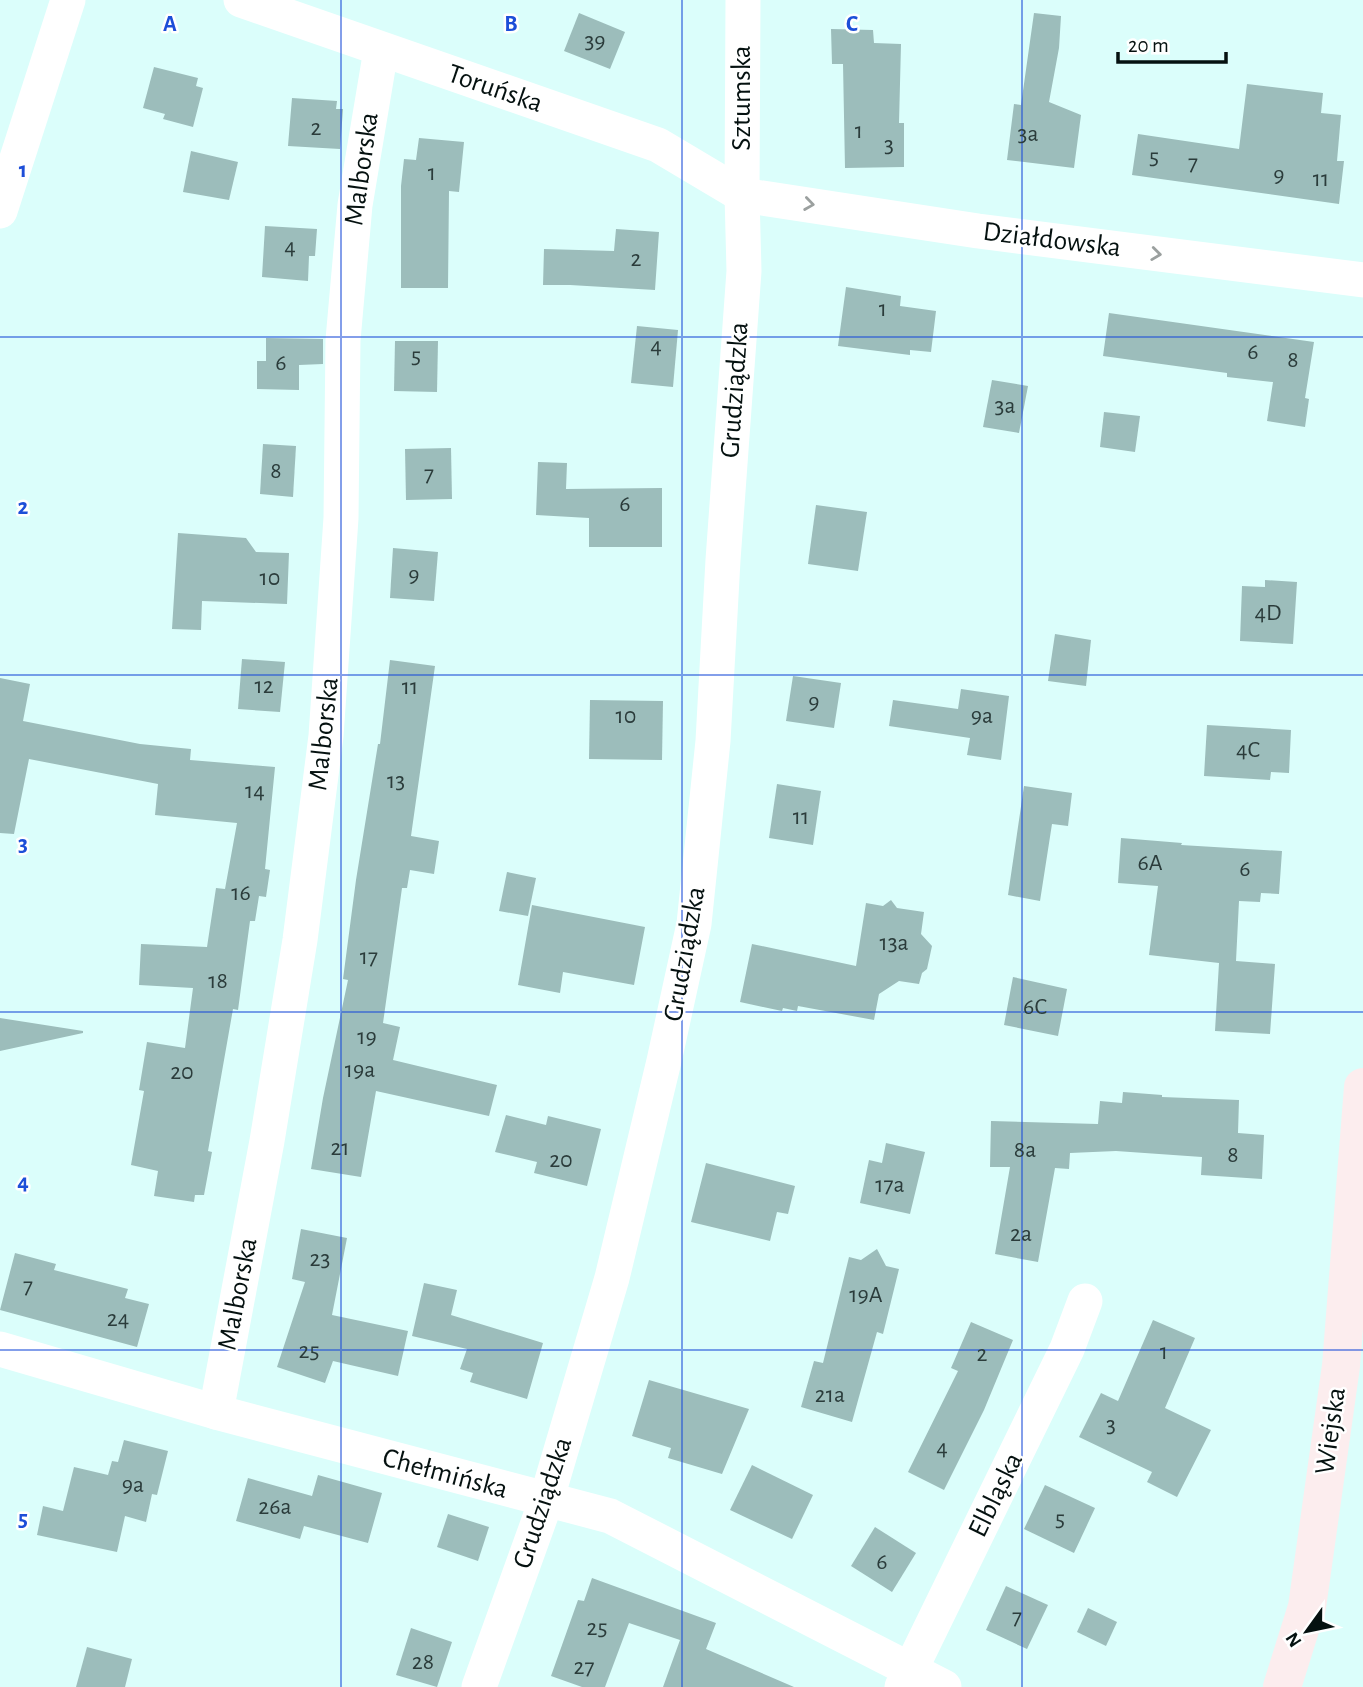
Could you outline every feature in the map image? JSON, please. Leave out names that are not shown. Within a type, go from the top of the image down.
[{"type":"street","points":[[0,211],[68,0]]},
{"type":"street","name":"Toruńska","points":[[241,0],[658,145],[741,195]]},
{"type":"street","name":"Sztumska","points":[[741,195],[743,0]]},
{"type":"street","name":"Malborska","points":[[216,1412],[267,1141],[295,967],[326,736],[341,518],[344,327],[355,205],[381,50]]},
{"type":"street","name":"Działdowska","points":[[741,195],[978,231],[1363,280]]},
{"type":"street","name":"Grudziądzka","points":[[479,1687],[546,1501],[612,1278],[694,924],[713,741],[744,271],[741,195]]},
{"type":"street","name":"Wiejska","points":[[1282,1687],[1307,1607],[1340,1366],[1363,1087]]},
{"type":"street","name":"Elbląska","points":[[906,1679],[1066,1349],[1085,1301]]},
{"type":"street","name":"Chełmińska","points":[[0,1349],[216,1412],[610,1516],[906,1679],[944,1687]]},
{"type":"building","points":[[579,13],[625,32],[610,69],[564,51]]},
{"type":"building","points":[[1034,13],[1061,16],[1059,48],[1049,102],[1081,115],[1074,168],[1007,160],[1014,104],[1021,105]]},
{"type":"building","points":[[831,29],[873,30],[874,43],[901,44],[899,123],[904,123],[904,167],[845,168],[843,64],[832,64]]},
{"type":"building","points":[[154,67],[198,78],[196,86],[203,88],[193,127],[163,119],[165,114],[143,108]]},
{"type":"building","points":[[1247,84],[1323,93],[1321,113],[1341,115],[1337,161],[1344,161],[1339,204],[1132,175],[1138,134],[1239,149]]},
{"type":"building","points":[[292,98],[337,101],[336,109],[343,109],[340,149],[288,146]]},
{"type":"building","points":[[419,138],[464,142],[459,192],[449,191],[448,288],[401,288],[401,186],[404,159],[416,160]]},
{"type":"building","points":[[191,151],[238,162],[229,200],[183,192]]},
{"type":"building","points":[[265,226],[317,229],[315,256],[309,256],[308,281],[262,277]]},
{"type":"building","points":[[616,229],[659,232],[655,290],[543,285],[544,249],[614,251]]},
{"type":"building","points":[[846,287],[901,296],[900,306],[936,311],[931,352],[910,350],[910,355],[838,346]]},
{"type":"building","points":[[1109,313],[1314,342],[1305,398],[1309,399],[1305,427],[1267,421],[1273,382],[1103,356]]},
{"type":"building","points":[[637,326],[678,330],[673,387],[631,383]]},
{"type":"building","points":[[266,338],[323,339],[323,364],[299,365],[299,390],[257,389],[257,361],[266,361]]},
{"type":"building","points":[[395,341],[438,341],[437,392],[394,391]]},
{"type":"building","points":[[992,380],[1028,386],[1019,433],[983,427]]},
{"type":"building","points":[[1104,412],[1140,416],[1135,452],[1100,447]]},
{"type":"building","points":[[263,444],[296,446],[293,497],[260,494]]},
{"type":"building","points":[[451,448],[452,499],[406,500],[405,449]]},
{"type":"building","points":[[538,462],[567,463],[566,489],[662,488],[662,547],[589,547],[589,518],[536,515]]},
{"type":"building","points":[[816,505],[867,512],[858,571],[808,564]]},
{"type":"building","points":[[178,533],[246,538],[256,552],[289,553],[287,604],[202,601],[201,630],[172,629]]},
{"type":"building","points":[[393,548],[438,552],[434,601],[390,598]]},
{"type":"building","points":[[1265,580],[1297,582],[1293,644],[1240,641],[1242,586],[1265,587]]},
{"type":"building","points":[[1055,634],[1091,640],[1086,686],[1048,681]]},
{"type":"building","points":[[242,659],[285,662],[280,712],[238,709]]},
{"type":"building","points":[[390,660],[435,666],[411,836],[439,841],[434,874],[410,870],[407,888],[402,888],[383,1023],[400,1027],[393,1060],[497,1085],[489,1116],[376,1091],[361,1177],[311,1169],[348,980],[343,979],[356,880],[380,744]]},
{"type":"building","points":[[793,676],[841,683],[834,728],[786,721]]},
{"type":"building","points":[[0,678],[30,684],[23,721],[140,744],[191,749],[190,760],[275,767],[265,869],[270,870],[266,897],[259,896],[255,921],[250,921],[238,1010],[233,1009],[208,1151],[212,1152],[204,1195],[195,1195],[194,1202],[154,1196],[158,1171],[131,1165],[144,1091],[139,1090],[147,1042],[185,1048],[193,988],[139,985],[141,944],[207,947],[216,888],[225,889],[237,823],[155,815],[158,784],[29,759],[14,834],[0,833]]},
{"type":"building","points":[[961,689],[1009,696],[1001,760],[967,755],[970,738],[889,726],[893,700],[958,709]]},
{"type":"building","points":[[590,700],[663,701],[662,760],[589,759]]},
{"type":"building","points":[[1207,725],[1291,730],[1289,773],[1271,772],[1270,780],[1204,776]]},
{"type":"building","points":[[777,784],[821,791],[813,845],[769,838]]},
{"type":"building","points":[[1024,786],[1072,793],[1068,826],[1052,824],[1040,901],[1008,895]]},
{"type":"building","points":[[1121,838],[1182,843],[1181,845],[1282,851],[1279,894],[1261,893],[1260,902],[1239,901],[1236,961],[1275,964],[1270,1034],[1215,1031],[1219,963],[1149,955],[1158,886],[1118,883]]},
{"type":"building","points":[[507,872],[536,878],[528,916],[499,911]]},
{"type":"building","points":[[891,900],[897,908],[924,912],[921,934],[932,946],[927,969],[922,973],[919,984],[899,981],[879,994],[874,1020],[798,1006],[797,1011],[783,1008],[782,1011],[740,1002],[752,944],[856,966],[866,903],[883,906]]},
{"type":"building","points":[[532,905],[645,927],[634,985],[563,972],[560,993],[518,985]]},
{"type":"building","points":[[1013,977],[1067,989],[1058,1036],[1004,1025]]},
{"type":"building","points":[[0,1018],[83,1031],[83,1033],[0,1051]]},
{"type":"building","points":[[1123,1092],[1162,1097],[1239,1100],[1238,1133],[1264,1135],[1262,1179],[1201,1175],[1202,1157],[1116,1151],[1070,1153],[1069,1169],[1055,1168],[1038,1262],[995,1254],[1010,1167],[990,1167],[991,1121],[1098,1124],[1100,1101],[1122,1103]]},
{"type":"building","points":[[506,1115],[546,1125],[548,1116],[601,1129],[587,1186],[534,1173],[537,1162],[495,1152]]},
{"type":"building","points":[[886,1143],[925,1152],[910,1214],[860,1203],[869,1160],[882,1163]]},
{"type":"building","points":[[706,1163],[795,1186],[788,1214],[777,1212],[770,1241],[691,1222]]},
{"type":"building","points":[[301,1229],[347,1238],[332,1315],[408,1331],[398,1376],[333,1361],[325,1383],[277,1367],[305,1282],[292,1279]]},
{"type":"building","points":[[877,1249],[886,1266],[899,1269],[883,1334],[877,1332],[852,1422],[801,1407],[814,1361],[823,1363],[849,1257],[861,1260]]},
{"type":"building","points":[[15,1253],[56,1264],[54,1270],[128,1289],[125,1298],[149,1304],[137,1347],[0,1310]]},
{"type":"building","points":[[424,1283],[457,1290],[451,1315],[543,1343],[527,1399],[470,1382],[473,1373],[460,1369],[467,1349],[412,1336]]},
{"type":"building","points":[[1153,1320],[1195,1338],[1165,1408],[1211,1430],[1177,1497],[1147,1482],[1152,1472],[1079,1437],[1101,1393],[1118,1401]]},
{"type":"building","points":[[971,1322],[1013,1340],[984,1410],[944,1490],[908,1472],[958,1371],[951,1368]]},
{"type":"building","points":[[649,1380],[749,1409],[722,1474],[668,1458],[671,1448],[632,1436]]},
{"type":"building","points":[[124,1440],[168,1451],[157,1495],[152,1494],[146,1522],[125,1516],[117,1552],[37,1535],[43,1506],[63,1511],[74,1467],[108,1475],[112,1461],[118,1462]]},
{"type":"building","points":[[752,1465],[813,1495],[792,1539],[730,1510]]},
{"type":"building","points":[[318,1475],[382,1493],[368,1543],[304,1526],[300,1539],[236,1521],[248,1478],[312,1496]]},
{"type":"building","points":[[1045,1485],[1095,1508],[1074,1553],[1024,1529]]},
{"type":"building","points":[[448,1514],[489,1527],[478,1561],[437,1547]]},
{"type":"building","points":[[875,1527],[916,1553],[892,1592],[851,1566]]},
{"type":"building","points":[[592,1578],[716,1623],[706,1649],[794,1687],[663,1687],[680,1640],[629,1623],[605,1687],[582,1687],[551,1676],[578,1600],[584,1601]]},
{"type":"building","points":[[1006,1586],[1048,1605],[1027,1649],[986,1630]]},
{"type":"building","points":[[1088,1608],[1117,1622],[1106,1646],[1077,1632]]},
{"type":"building","points":[[411,1628],[452,1642],[437,1687],[396,1675]]},
{"type":"building","points":[[87,1647],[132,1659],[125,1687],[76,1687]]}]
